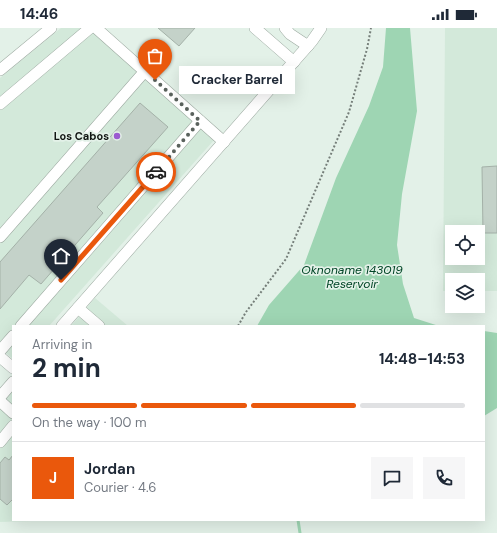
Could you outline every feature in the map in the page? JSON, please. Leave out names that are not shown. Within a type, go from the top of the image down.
[{"type":"street","points":[[0,70],[51,28]]},
{"type":"street","points":[[0,104],[90,28]]},
{"type":"street","points":[[255,28],[294,62]]},
{"type":"street","points":[[285,28],[290,34],[308,46]]},
{"type":"street","points":[[63,325],[308,46],[321,28]]},
{"type":"street","points":[[100,29],[224,142]]},
{"type":"street","points":[[0,237],[145,71]]},
{"type":"street","points":[[22,325],[200,121]]},
{"type":"street","points":[[78,308],[97,325]]},
{"type":"street","points":[[0,350],[12,337]]},
{"type":"street","points":[[0,356],[12,367]]},
{"type":"street","points":[[0,397],[12,383]]},
{"type":"street","points":[[0,401],[12,412]]},
{"type":"street","points":[[0,442],[12,427]]},
{"type":"path","points":[[239,325],[246,312],[286,259],[349,112],[367,49],[371,28]]},
{"type":"shaded area","points":[[61,28],[89,28],[214,140],[50,325],[12,325],[12,358],[0,348],[0,78]]},
{"type":"shaded area","points":[[445,28],[497,28],[497,291],[485,291],[485,273],[445,273],[445,291],[443,291]]},
{"type":"shaded area","points":[[95,298],[127,325],[72,325]]},
{"type":"shaded area","points":[[12,392],[12,521],[31,521],[0,522],[0,406]]},
{"type":"water","name":"Oknoname 143019 Reservoir","points":[[386,28],[410,28],[417,111],[402,194],[397,245],[403,284],[414,318],[436,325],[258,325],[269,305],[304,265],[336,178],[369,106],[383,67]]},
{"type":"water","points":[[485,331],[497,333],[497,408],[485,415]]},
{"type":"building","points":[[158,28],[195,28],[179,46]]},
{"type":"building","points":[[140,103],[168,127],[97,207],[103,213],[41,284],[29,275],[0,309],[0,262]]},
{"type":"building","points":[[497,166],[497,233],[485,233],[485,225],[483,225],[482,167]]},
{"type":"building","points":[[12,456],[12,500],[7,505],[0,499],[0,463],[5,457],[9,460]]},
{"type":"waterway","points":[[298,521],[300,533]]},
{"type":"way so far","points":[[155,80],[200,121],[156,172]]},
{"type":"place","name":"Cracker Barrel","points":[[155,80]]},
{"type":"place","name":"Los Cabos","points":[[117,136]]},
{"type":"route","points":[[61,280],[156,172]]}]
